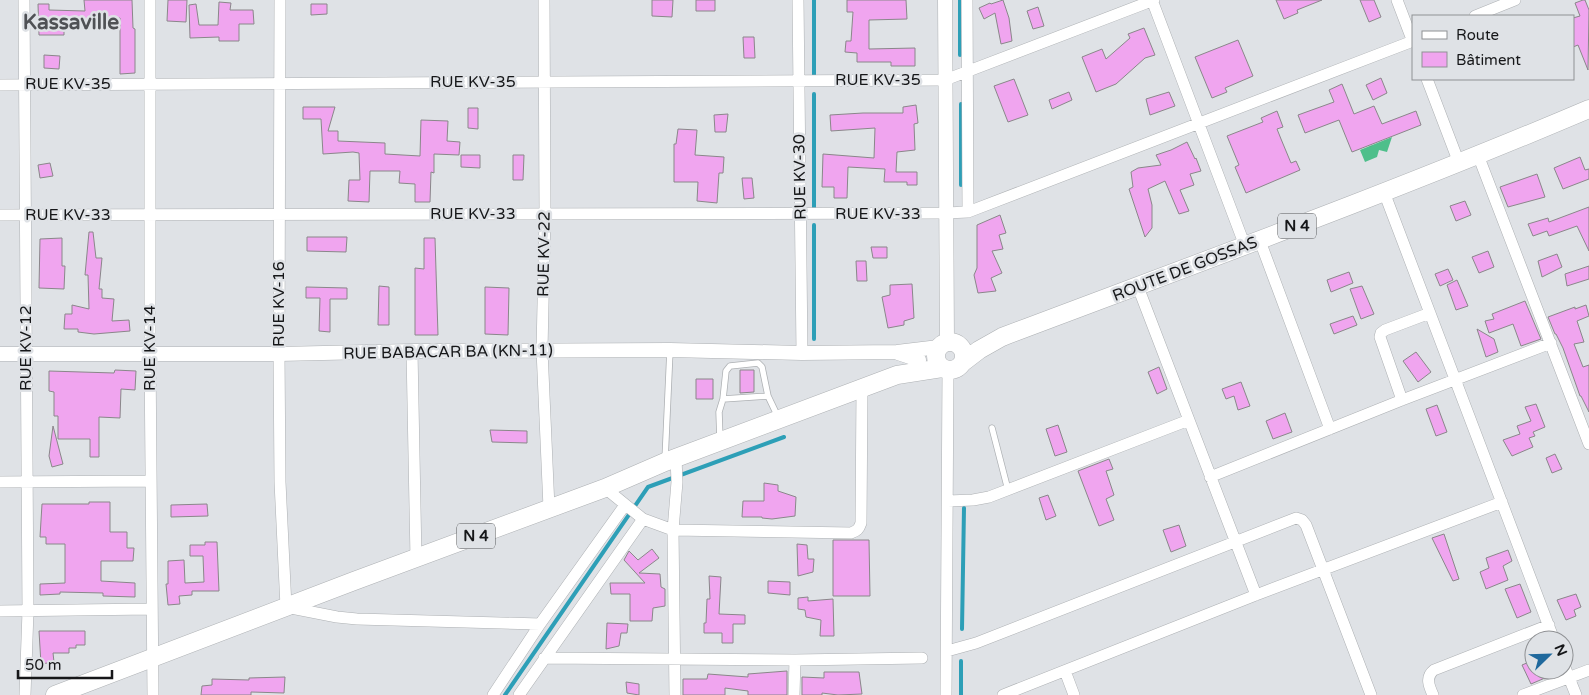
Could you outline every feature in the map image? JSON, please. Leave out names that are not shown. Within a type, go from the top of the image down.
[{"type":"main road","name":"ROUTE DE GOSSAS","points":[[1002,337],[1138,287],[1459,163],[1589,108]]},
{"type":"main road","name":"N 4","points":[[897,376],[919,360],[944,346],[1002,337]]},
{"type":"main road","name":"N 4","points":[[56,695],[672,463],[720,442],[897,376],[951,367],[1002,337]]},
{"type":"main road","points":[[944,346],[963,352],[951,367],[936,361],[944,346]]},
{"type":"street","name":"RUE KV-12","points":[[24,0],[28,611],[25,695]]},
{"type":"street","name":"RUE KV-14","points":[[150,0],[150,354],[153,695]]},
{"type":"street","name":"RUE KV-16","points":[[280,0],[280,482],[286,607]]},
{"type":"street","name":"RUE KV-22","points":[[544,0],[545,214],[542,350],[549,508]]},
{"type":"street","name":"RUE KV-30","points":[[798,0],[802,354]]},
{"type":"street","points":[[944,346],[946,213],[945,0]]},
{"type":"street","points":[[967,0],[968,212]]},
{"type":"street","name":"RUE KV-35","points":[[0,85],[945,80],[1153,0]]},
{"type":"street","points":[[1153,0],[1199,122],[1253,243],[1330,429]]},
{"type":"street","points":[[1396,0],[1412,39]]},
{"type":"street","points":[[1477,15],[1515,0]]},
{"type":"street","name":"RUE KV-33","points":[[0,215],[968,212],[1412,41]]},
{"type":"street","points":[[1427,80],[1459,163]]},
{"type":"street","points":[[1478,155],[1589,444]]},
{"type":"street","points":[[1384,192],[1551,630]]},
{"type":"street","points":[[1138,287],[1256,595]]},
{"type":"street","points":[[1402,400],[1380,337],[1381,332],[1430,313]]},
{"type":"street","points":[[1210,477],[1551,343]]},
{"type":"street","name":"RUE BABACAR BA (KN-11)","points":[[0,354],[279,354],[412,351],[670,350],[802,354],[897,352],[944,346]]},
{"type":"street","points":[[412,351],[416,559]]},
{"type":"street","points":[[897,352],[919,360]]},
{"type":"street","points":[[946,695],[951,367]]},
{"type":"street","points":[[605,488],[641,517],[673,530],[855,532],[861,523],[862,389]]},
{"type":"street","points":[[948,501],[979,499],[1008,490],[1188,420]]},
{"type":"street","points":[[672,463],[677,482],[673,530],[675,695]]},
{"type":"street","points":[[0,482],[151,481]]},
{"type":"street","points":[[1004,695],[1034,689],[1066,671],[1256,595],[1502,502]]},
{"type":"street","points":[[492,695],[540,624],[627,506]]},
{"type":"street","points":[[519,695],[641,517]]},
{"type":"street","points":[[946,651],[976,643],[1296,518],[1302,520],[1306,525],[1371,695]]},
{"type":"street","points":[[286,607],[357,619],[540,624]]},
{"type":"street","points":[[0,611],[152,609]]},
{"type":"street","points":[[1433,695],[1428,678],[1434,670],[1549,625]]},
{"type":"street","points":[[544,658],[795,660],[922,658]]},
{"type":"street","points":[[794,695],[795,660]]},
{"type":"street","points":[[1574,676],[1589,670]]},
{"type":"street","points":[[1066,671],[1074,695]]},
{"type":"street","points":[[1523,695],[1564,680]]},
{"type":"street","points":[[1570,680],[1576,695]]},
{"type":"lane","points":[[670,350],[672,463]]},
{"type":"lane","points":[[720,442],[719,412],[723,400],[726,371],[730,366],[758,363],[762,368],[768,396],[780,420]]},
{"type":"lane","points":[[723,400],[768,396]]},
{"type":"lane","points":[[992,428],[1008,490]]},
{"type":"green space","points":[[1392,137],[1387,152],[1379,150],[1377,157],[1365,162],[1360,150]]},
{"type":"building","points":[[84,0],[132,0],[133,28],[135,29],[135,73],[120,74],[120,18],[89,19],[89,21],[64,20],[64,35],[39,35],[38,4],[49,4],[49,10],[85,11]]},
{"type":"building","points":[[168,0],[187,0],[186,22],[167,21]]},
{"type":"building","points":[[652,0],[673,0],[672,17],[652,16]]},
{"type":"building","points":[[696,0],[715,0],[715,11],[696,11]]},
{"type":"building","points":[[847,0],[906,0],[907,19],[869,20],[869,49],[915,48],[915,66],[891,66],[891,62],[857,62],[857,53],[845,52],[846,41],[851,41],[853,12],[847,12]]},
{"type":"building","points":[[1003,0],[1009,18],[1012,41],[1001,44],[995,13],[984,19],[979,8]]},
{"type":"building","points":[[1276,0],[1322,0],[1297,10],[1298,13],[1284,19]]},
{"type":"building","points":[[1360,0],[1374,0],[1381,17],[1369,22]]},
{"type":"building","points":[[1585,0],[1589,10],[1588,70],[1578,45],[1574,47],[1574,18],[1580,16],[1575,3]]},
{"type":"building","points":[[219,2],[231,3],[230,10],[253,10],[254,24],[239,24],[239,41],[219,41],[219,37],[190,38],[189,5],[196,4],[199,25],[218,25]]},
{"type":"building","points":[[311,4],[327,4],[327,14],[311,15]]},
{"type":"building","points":[[1038,7],[1044,26],[1033,29],[1027,11]]},
{"type":"building","points":[[1144,28],[1155,55],[1145,58],[1116,84],[1096,92],[1082,57],[1102,49],[1106,59],[1130,38],[1128,34]]},
{"type":"building","points":[[743,37],[754,37],[755,58],[744,58]]},
{"type":"building","points":[[1238,40],[1253,76],[1225,88],[1227,92],[1212,98],[1195,57]]},
{"type":"building","points":[[44,55],[60,56],[59,69],[44,68]]},
{"type":"building","points":[[1381,78],[1387,93],[1373,100],[1366,85]]},
{"type":"building","points":[[1014,79],[1028,115],[1008,122],[994,86]]},
{"type":"building","points":[[1342,84],[1354,114],[1374,106],[1382,124],[1416,111],[1421,125],[1352,152],[1339,120],[1305,133],[1298,115],[1334,102],[1329,90]]},
{"type":"building","points":[[1069,92],[1072,100],[1052,109],[1049,100]]},
{"type":"building","points":[[1169,92],[1175,106],[1150,115],[1146,99]]},
{"type":"building","points":[[916,105],[918,123],[914,124],[915,150],[897,152],[896,172],[917,172],[917,185],[907,185],[907,182],[884,182],[885,169],[848,167],[847,198],[834,198],[834,187],[822,187],[823,154],[874,158],[875,128],[831,131],[830,115],[903,113],[903,107]]},
{"type":"building","points":[[303,107],[335,107],[328,131],[338,131],[338,141],[385,143],[385,154],[420,156],[421,120],[448,121],[447,141],[460,142],[459,155],[434,154],[434,173],[431,172],[430,202],[415,202],[415,184],[399,183],[400,171],[370,171],[369,202],[348,201],[349,180],[360,180],[359,153],[323,154],[321,119],[303,119]]},
{"type":"building","points":[[468,108],[478,108],[478,129],[468,128]]},
{"type":"building","points":[[1277,111],[1283,127],[1277,129],[1291,163],[1296,161],[1300,170],[1246,193],[1235,167],[1239,165],[1227,136],[1263,122],[1261,118]]},
{"type":"building","points":[[728,114],[726,132],[715,132],[714,115]]},
{"type":"building","points":[[678,129],[697,130],[695,155],[724,157],[723,173],[719,173],[717,203],[697,201],[698,182],[674,182],[674,144],[676,144]]},
{"type":"building","points":[[1187,142],[1201,171],[1190,174],[1194,185],[1180,190],[1189,211],[1179,214],[1165,181],[1148,189],[1152,205],[1152,228],[1145,237],[1129,189],[1133,187],[1131,172],[1138,168],[1161,165],[1156,155]]},
{"type":"building","points":[[461,155],[480,155],[480,168],[461,167]]},
{"type":"building","points":[[513,155],[524,155],[523,180],[513,180]]},
{"type":"building","points":[[1580,157],[1585,170],[1589,169],[1589,179],[1563,189],[1554,168]]},
{"type":"building","points":[[50,163],[53,176],[40,178],[38,165]]},
{"type":"building","points":[[1537,174],[1545,197],[1508,207],[1500,187]]},
{"type":"building","points":[[742,178],[752,178],[754,198],[744,199]]},
{"type":"building","points":[[1465,201],[1471,215],[1456,221],[1450,206]]},
{"type":"building","points":[[1589,207],[1589,251],[1577,226],[1549,236],[1547,231],[1533,236],[1528,224],[1548,218],[1549,222]]},
{"type":"building","points":[[1000,215],[1006,233],[999,235],[1003,249],[992,251],[1002,273],[991,278],[996,291],[978,293],[974,275],[977,268],[977,225]]},
{"type":"building","points":[[89,232],[93,232],[96,258],[102,258],[99,289],[102,289],[102,298],[114,299],[112,321],[129,320],[130,331],[94,334],[78,332],[78,329],[64,329],[65,314],[72,314],[72,305],[89,309],[88,275],[85,275]]},
{"type":"building","points":[[307,237],[347,237],[346,252],[307,251]]},
{"type":"building","points":[[62,238],[62,266],[65,266],[64,289],[39,288],[40,239]]},
{"type":"building","points":[[424,238],[435,238],[438,335],[415,335],[415,268],[424,269]]},
{"type":"building","points":[[871,247],[887,247],[887,258],[873,258]]},
{"type":"building","points":[[1488,251],[1494,267],[1479,273],[1472,257]]},
{"type":"building","points":[[1557,254],[1562,267],[1542,277],[1538,261]]},
{"type":"building","points":[[856,261],[866,261],[867,281],[857,281]]},
{"type":"building","points":[[1589,266],[1589,279],[1567,286],[1565,274]]},
{"type":"building","points":[[1448,269],[1453,280],[1440,286],[1435,274]]},
{"type":"building","points":[[1349,272],[1353,283],[1331,292],[1327,280]]},
{"type":"building","points":[[1457,280],[1468,306],[1456,310],[1447,285]]},
{"type":"building","points":[[912,284],[914,318],[904,321],[904,325],[888,328],[882,297],[890,295],[890,285]]},
{"type":"building","points":[[379,286],[389,287],[389,325],[378,325]]},
{"type":"building","points":[[1362,286],[1374,314],[1361,319],[1350,289]]},
{"type":"building","points":[[306,287],[347,288],[347,299],[330,299],[330,332],[319,331],[320,298],[306,298]]},
{"type":"building","points":[[485,287],[509,288],[508,335],[485,334]]},
{"type":"building","points":[[1525,301],[1541,339],[1521,346],[1513,324],[1489,333],[1485,321],[1494,319],[1492,314]]},
{"type":"building","points":[[1586,305],[1589,316],[1577,321],[1584,342],[1574,344],[1583,367],[1589,365],[1589,412],[1580,396],[1563,348],[1548,317]]},
{"type":"building","points":[[1353,316],[1357,325],[1334,334],[1330,324]]},
{"type":"building","points":[[1477,329],[1494,339],[1498,352],[1486,357]]},
{"type":"building","points":[[1416,352],[1431,372],[1418,382],[1403,361]]},
{"type":"building","points":[[1159,367],[1167,389],[1157,394],[1148,372]]},
{"type":"building","points":[[115,370],[136,371],[135,390],[121,389],[120,418],[99,417],[99,457],[90,457],[90,439],[58,439],[58,416],[54,416],[54,392],[49,391],[49,371],[114,373]]},
{"type":"building","points":[[740,370],[754,370],[754,392],[740,393]]},
{"type":"building","points":[[696,379],[713,379],[713,399],[696,399]]},
{"type":"building","points":[[1241,382],[1250,406],[1238,410],[1234,396],[1226,399],[1222,389]]},
{"type":"building","points":[[1536,404],[1545,427],[1533,432],[1535,436],[1529,438],[1533,447],[1512,456],[1503,440],[1520,434],[1517,426],[1531,421],[1525,407]]},
{"type":"building","points":[[1437,405],[1447,432],[1436,436],[1426,409]]},
{"type":"building","points":[[1285,413],[1292,432],[1273,439],[1266,421]]},
{"type":"building","points":[[1058,425],[1067,452],[1055,456],[1046,429]]},
{"type":"building","points":[[53,426],[63,464],[52,467],[49,456]]},
{"type":"building","points":[[490,430],[527,431],[527,443],[492,442]]},
{"type":"building","points":[[1555,454],[1562,469],[1552,473],[1546,458]]},
{"type":"building","points":[[1109,459],[1113,469],[1106,471],[1114,495],[1106,499],[1114,520],[1099,526],[1078,471]]},
{"type":"building","points":[[764,483],[778,485],[778,491],[796,497],[795,516],[772,519],[742,517],[743,501],[764,501]]},
{"type":"building","points":[[1048,495],[1056,516],[1046,520],[1039,498]]},
{"type":"building","points":[[89,502],[110,502],[110,532],[127,532],[127,548],[134,548],[133,561],[101,561],[101,581],[135,583],[135,597],[103,596],[103,593],[60,592],[60,594],[40,595],[40,584],[65,583],[65,544],[46,544],[46,537],[40,537],[42,504],[89,504]]},
{"type":"building","points":[[207,504],[208,516],[171,517],[171,505]]},
{"type":"building","points":[[1179,525],[1186,546],[1171,552],[1163,530]]},
{"type":"building","points":[[1444,534],[1459,579],[1453,581],[1432,538]]},
{"type":"building","points":[[833,540],[869,540],[870,596],[833,596]]},
{"type":"building","points":[[205,542],[217,542],[219,591],[192,591],[192,595],[179,596],[180,604],[168,605],[166,584],[168,584],[168,561],[184,560],[185,583],[204,582],[203,556],[190,556],[190,545],[205,545]]},
{"type":"building","points":[[797,544],[807,545],[808,559],[814,559],[813,572],[798,576]]},
{"type":"building","points":[[652,549],[659,558],[639,573],[660,574],[661,587],[665,589],[665,606],[653,608],[652,621],[630,621],[630,594],[611,594],[610,583],[645,583],[624,560],[629,551],[638,560]]},
{"type":"building","points":[[1508,550],[1512,561],[1503,566],[1508,580],[1486,589],[1480,572],[1489,568],[1486,558]]},
{"type":"building","points":[[709,576],[721,577],[719,614],[745,615],[745,624],[733,624],[733,643],[722,643],[722,633],[704,633],[707,599],[710,599]]},
{"type":"building","points":[[768,581],[790,582],[790,595],[768,593]]},
{"type":"building","points":[[1520,584],[1531,612],[1517,618],[1505,589]]},
{"type":"building","points":[[1576,594],[1581,607],[1574,610],[1576,616],[1566,620],[1557,600]]},
{"type":"building","points":[[808,597],[808,601],[833,599],[834,636],[820,636],[821,620],[806,617],[805,610],[798,609],[798,598]]},
{"type":"building","points":[[607,623],[628,624],[627,633],[621,633],[619,646],[606,649]]},
{"type":"building","points":[[39,631],[85,631],[85,645],[76,645],[76,648],[69,648],[69,653],[53,653],[54,662],[41,664]]},
{"type":"building","points":[[787,671],[787,695],[748,695],[748,691],[725,688],[725,695],[683,695],[683,679],[707,679],[708,674],[748,677],[748,674]]},
{"type":"building","points":[[824,672],[859,672],[862,694],[838,695],[822,693],[822,695],[802,695],[802,677],[824,678]]},
{"type":"building","points":[[285,677],[284,693],[251,692],[251,695],[201,695],[202,686],[212,685],[212,679],[249,680],[249,678]]},
{"type":"building","points":[[1529,680],[1540,680],[1531,684]]},
{"type":"building","points":[[626,682],[639,684],[639,695],[627,693]]},
{"type":"waterway","points":[[814,0],[814,79]]},
{"type":"waterway","points":[[960,0],[960,55]]},
{"type":"waterway","points":[[814,94],[814,209]]},
{"type":"waterway","points":[[961,104],[961,185]]},
{"type":"waterway","points":[[814,225],[814,339]]},
{"type":"waterway","points":[[505,695],[648,487],[784,437]]},
{"type":"waterway","points":[[962,629],[964,508]]},
{"type":"waterway","points":[[961,661],[961,695]]},
{"type":"district","name":"Kassaville","points":[[71,22]]}]
